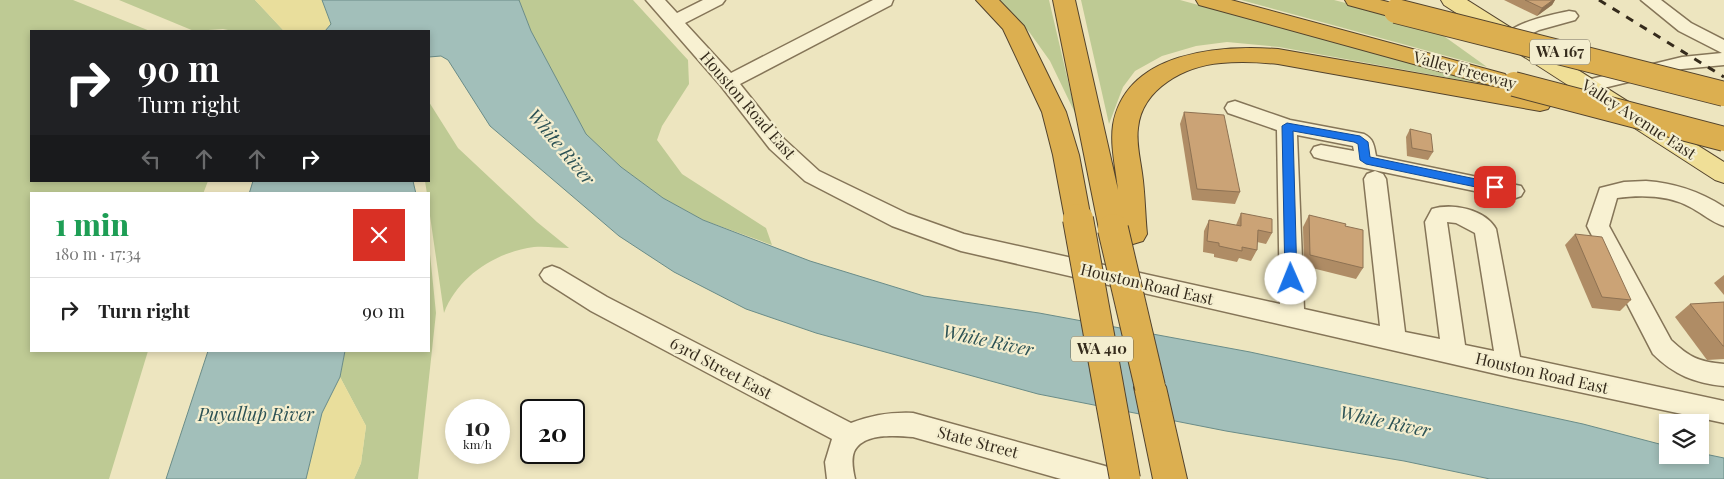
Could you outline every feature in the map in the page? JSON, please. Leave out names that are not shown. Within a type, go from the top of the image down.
[{"type":"highway","points":[[972,0],[1003,29],[1015,47],[1033,66]]},
{"type":"highway","points":[[987,0],[1012,26],[1033,66]]},
{"type":"highway","points":[[1064,0],[1123,231],[1144,304],[1150,387],[1170,479]]},
{"type":"highway","name":"Valley Freeway","points":[[1207,0],[1724,139]]},
{"type":"highway","name":"WA 167","points":[[1356,0],[1724,94]]},
{"type":"highway","points":[[1123,231],[1124,126],[1137,95],[1155,78],[1177,66],[1203,58],[1227,55],[1282,58],[1540,103],[1724,148]]},
{"type":"highway","name":"WA 410","points":[[1033,66],[1054,112],[1066,155],[1125,479]]},
{"type":"main road","name":"Valley Avenue East","points":[[1452,0],[1724,174]]},
{"type":"street","name":"Houston Road East","points":[[654,0],[728,82],[777,144],[812,176],[900,220],[961,242],[1454,354],[1724,412]]},
{"type":"street","points":[[674,22],[716,0]]},
{"type":"street","points":[[1650,0],[1685,27],[1724,48]]},
{"type":"street","points":[[728,82],[885,1]]},
{"type":"street","points":[[1511,38],[1533,26],[1569,16]]},
{"type":"street","points":[[1587,86],[1682,63],[1724,59]]},
{"type":"street","points":[[1235,108],[1287,126],[1357,139],[1363,142],[1370,170],[1394,340]]},
{"type":"street","points":[[1287,126],[1292,317]]},
{"type":"street","points":[[1321,152],[1370,170],[1513,191]]},
{"type":"street","points":[[1724,218],[1703,204],[1684,195],[1670,192],[1616,189],[1608,193],[1598,226],[1662,347],[1676,362],[1689,369],[1705,374],[1724,376]]},
{"type":"street","points":[[1454,354],[1436,222],[1440,215],[1450,213],[1464,216],[1485,229],[1509,366]]},
{"type":"street","name":"63rd Street East","points":[[552,275],[608,308],[851,436]]},
{"type":"street","name":"State Street","points":[[851,436],[863,429],[878,424],[913,425],[1105,479]]},
{"type":"street","points":[[841,479],[838,468],[841,452],[851,436]]},
{"type":"green space","points":[[0,0],[73,0],[148,30],[30,30],[30,182],[208,182],[204,192],[30,192],[30,352],[148,352],[109,479],[0,479]]},
{"type":"green space","points":[[119,0],[255,0],[283,30],[223,29],[192,30]]},
{"type":"green space","points":[[519,0],[633,0],[688,60],[689,84],[662,126],[657,140],[682,174],[766,228],[772,245],[703,220],[663,198],[621,167],[586,134],[531,31]]},
{"type":"green space","points":[[1000,0],[1049,0],[1076,115],[1050,61],[1030,33]]},
{"type":"green space","points":[[1081,0],[1180,0],[1505,88],[1279,47],[1227,42],[1196,46],[1162,56],[1135,71],[1123,87],[1109,124]]},
{"type":"green space","points":[[1241,0],[1334,0],[1427,24],[1487,67]]},
{"type":"green space","points":[[430,104],[458,148],[537,222],[569,248],[534,247],[506,254],[493,260],[469,277],[450,300],[444,313],[430,216],[430,192],[427,192],[425,182],[430,182]]},
{"type":"green space","points":[[430,254],[436,313],[418,479],[354,479],[361,463],[366,426],[340,377],[345,352],[430,352]]},
{"type":"sand","points":[[255,0],[322,0],[331,24],[326,30],[283,30]]},
{"type":"sand","points":[[340,377],[366,426],[361,463],[354,479],[306,479],[322,413]]},
{"type":"water","name":"White River","points":[[322,0],[519,0],[531,31],[586,134],[621,167],[663,198],[703,220],[810,261],[924,296],[1039,313],[1250,352],[1583,424],[1659,444],[1659,464],[1709,464],[1709,455],[1724,458],[1724,479],[1490,479],[1404,461],[1226,431],[1038,394],[816,333],[746,309],[674,272],[619,236],[490,126],[448,60],[441,56],[430,57],[430,30],[326,30],[331,24]]},
{"type":"water","points":[[253,182],[413,182],[416,192],[250,192]]},
{"type":"water","name":"Puyallup River","points":[[208,352],[345,352],[340,377],[322,413],[306,479],[166,479]]},
{"type":"building","points":[[1525,0],[1553,0],[1542,8]]},
{"type":"building","points":[[1184,112],[1224,115],[1240,192],[1197,189]]},
{"type":"building","points":[[1410,129],[1431,134],[1433,152],[1412,148]]},
{"type":"building","points":[[1241,213],[1272,219],[1272,233],[1258,230],[1257,250],[1242,247],[1242,251],[1219,246],[1219,243],[1207,241],[1209,220],[1241,226]]},
{"type":"building","points":[[1309,215],[1363,230],[1363,268],[1310,255]]},
{"type":"building","points":[[1575,234],[1602,237],[1631,300],[1602,297]]},
{"type":"building","points":[[1724,302],[1724,346],[1723,346],[1690,304]]},
{"type":"railway","points":[[1599,0],[1724,77]]},
{"type":"route","points":[[1291,279],[1287,126],[1357,139],[1363,142],[1366,160],[1495,187]]}]
